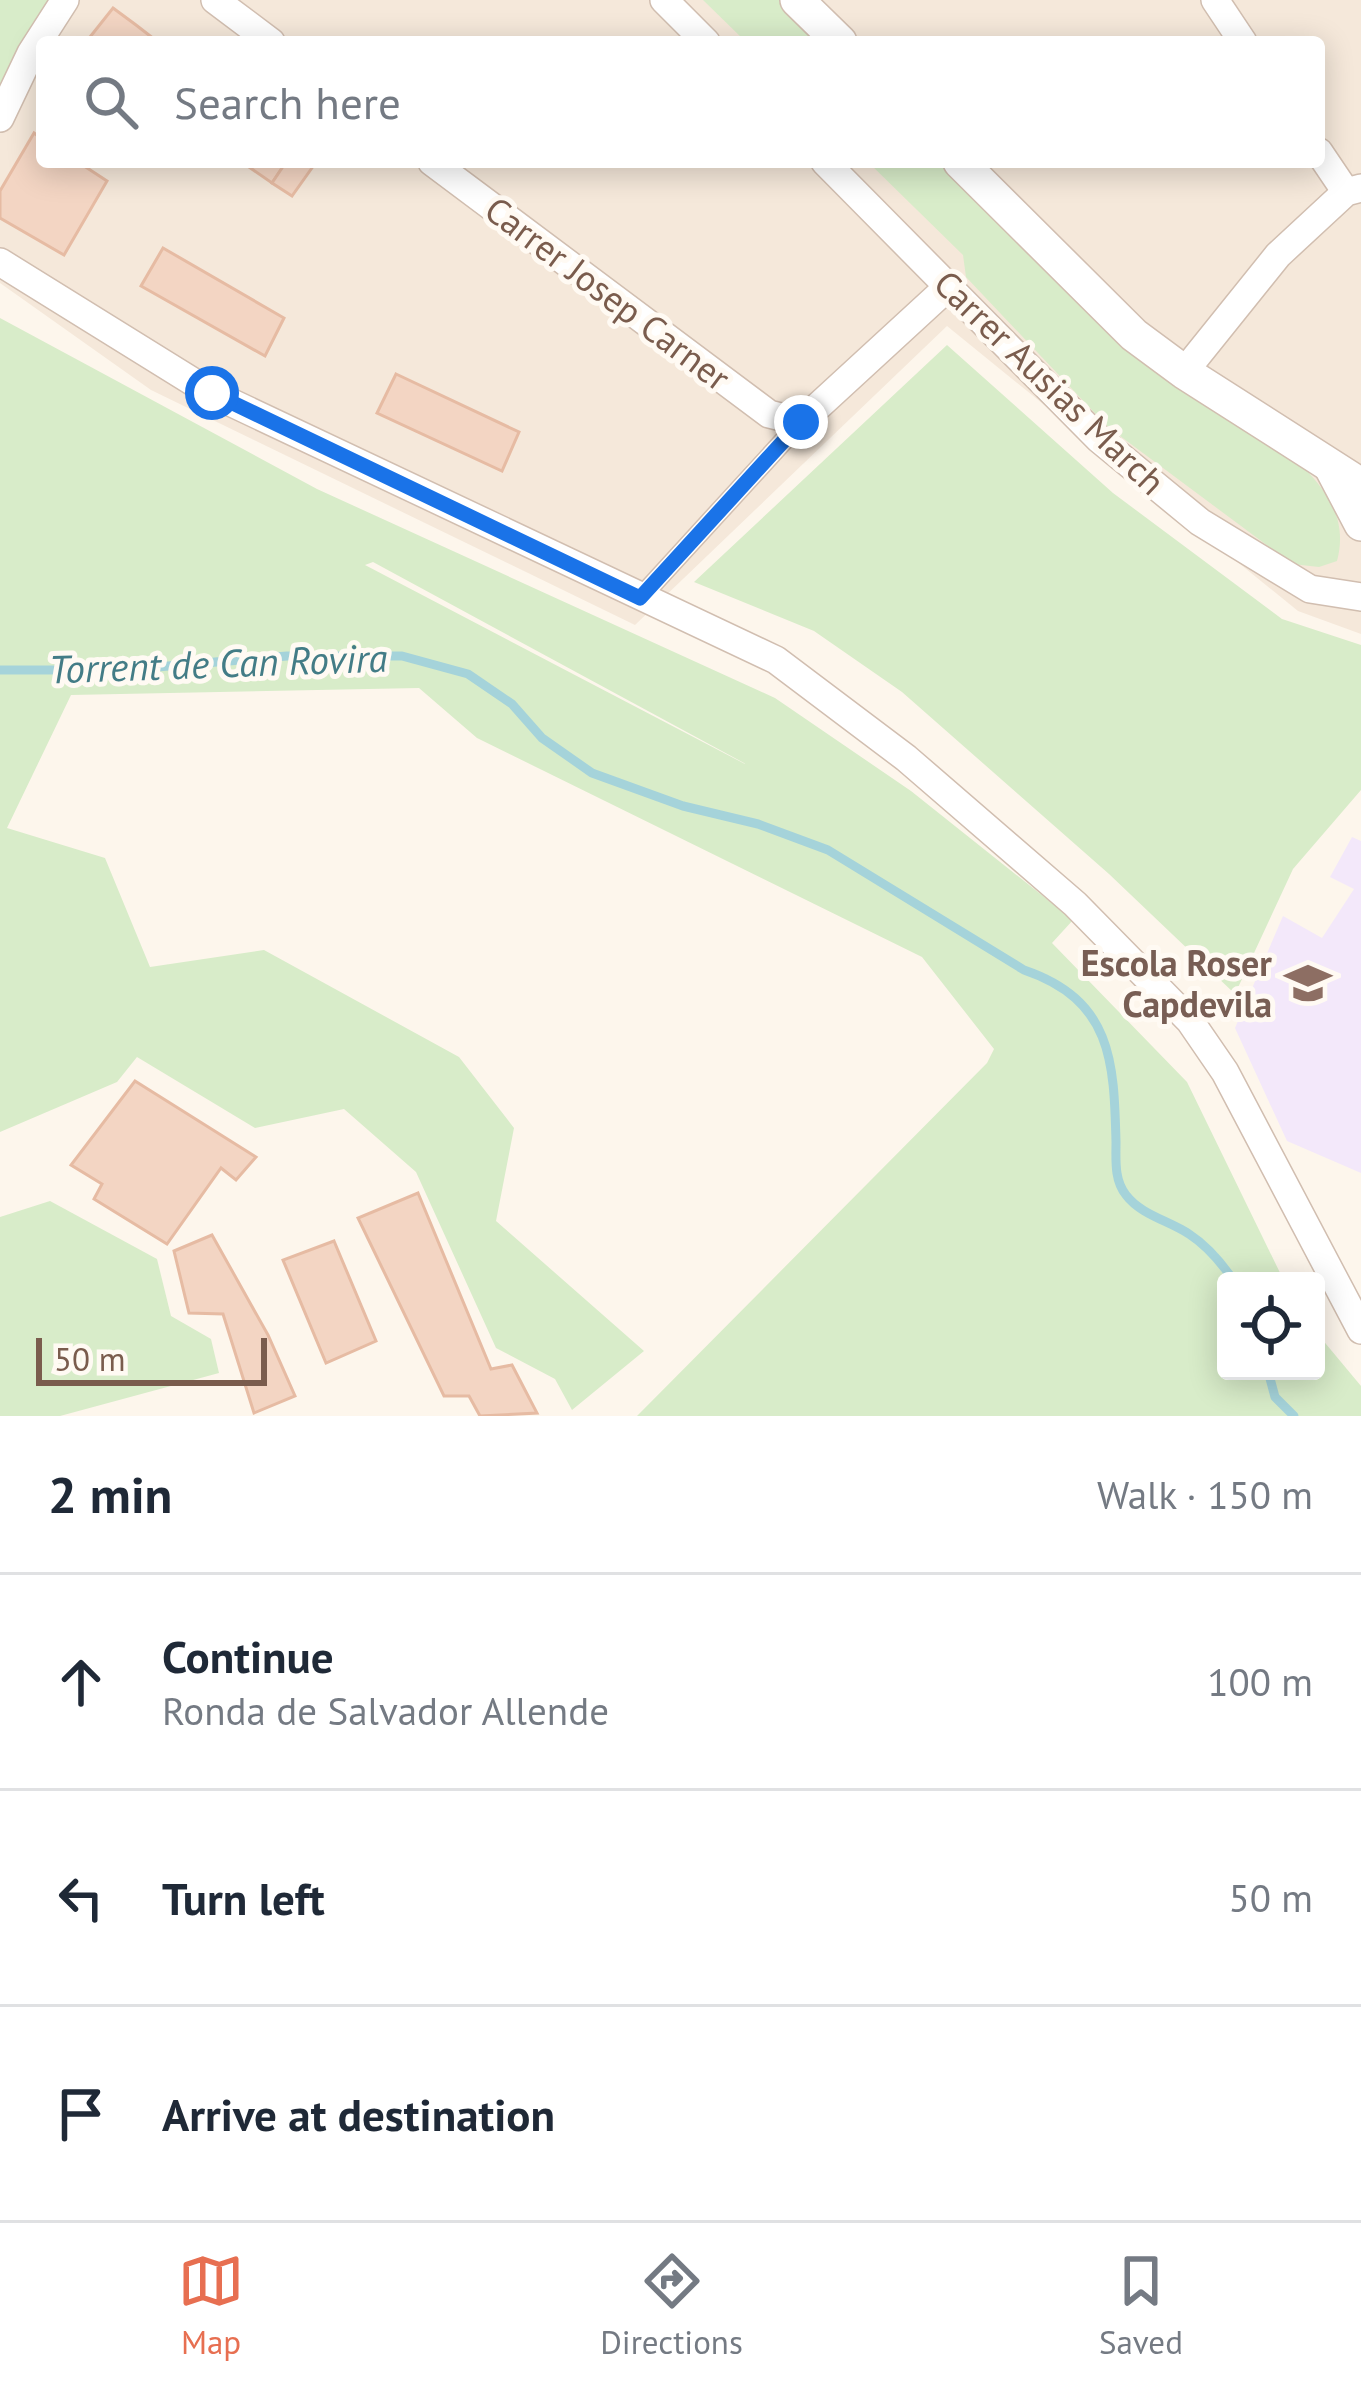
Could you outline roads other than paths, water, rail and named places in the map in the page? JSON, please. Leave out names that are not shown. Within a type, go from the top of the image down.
[{"type":"street","points":[[42,36],[64,0]]},
{"type":"street","points":[[215,0],[263,36]]},
{"type":"street","points":[[664,0],[700,36]]},
{"type":"street","points":[[797,0],[834,36]]},
{"type":"street","points":[[1215,0],[1240,36]]},
{"type":"street","points":[[0,118],[36,46]]},
{"type":"street","points":[[1184,372],[1278,255],[1354,190],[1325,159]]},
{"type":"street","name":"Carrer Josep Carner","points":[[440,168],[769,414],[801,422]]},
{"type":"street","name":"Carrer Ausias March","points":[[831,168],[1099,440],[1200,522],[1310,589],[1361,597]]},
{"type":"street","points":[[966,168],[1134,334],[1184,372],[1361,485]]},
{"type":"street","points":[[0,262],[212,393],[776,659],[906,758],[1075,904],[1190,1021],[1225,1072],[1361,1330]]},
{"type":"street","points":[[640,598],[801,422],[949,286]]},
{"type":"street","points":[[1331,468],[1361,524]]},
{"type":"waterway","name":"Torrent de Can Rovira","points":[[0,670],[121,670],[287,656],[402,656],[468,674],[512,704],[542,738],[592,773],[828,850],[1075,998],[1091,1016],[1109,1060],[1116,1170],[1122,1189],[1140,1208],[1195,1239],[1227,1272]]},
{"type":"waterway","name":"Torrent de Can Rovira","points":[[1270,1380],[1275,1397],[1294,1416]]},
{"type":"place","name":"Escola Roser Capdevila","points":[[1308,983]]}]
